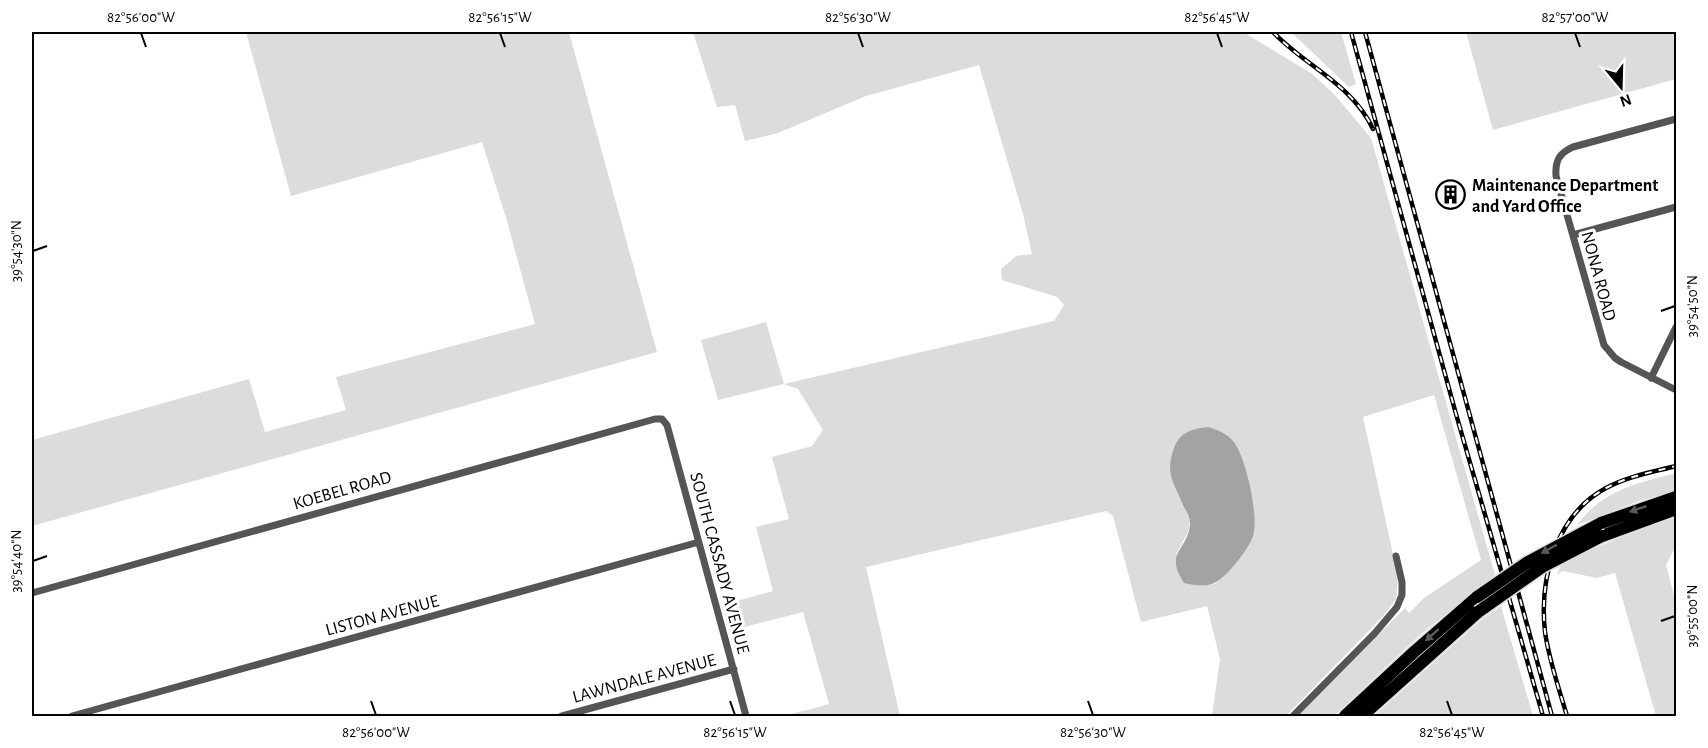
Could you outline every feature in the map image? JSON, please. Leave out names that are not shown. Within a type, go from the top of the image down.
[{"type":"highway","points":[[1345,717],[1431,636],[1477,597],[1528,561],[1601,523],[1677,497]]},
{"type":"highway","points":[[1362,717],[1478,612],[1542,567],[1602,537],[1677,509]]},
{"type":"street","name":"NONA ROAD","points":[[1677,119],[1573,147],[1558,158],[1556,167],[1556,176],[1604,345],[1615,358],[1677,390]]},
{"type":"street","points":[[1573,235],[1677,207]]},
{"type":"street","points":[[1651,378],[1677,327]]},
{"type":"street","name":"SOUTH CASSADY AVENUE","points":[[662,419],[667,425],[746,717]]},
{"type":"street","name":"KOEBEL ROAD","points":[[32,593],[643,422],[662,419]]},
{"type":"street","name":"LISTON AVENUE","points":[[72,717],[699,542]]},
{"type":"street","points":[[1293,717],[1375,633],[1397,607],[1402,595],[1402,582],[1396,556]]},
{"type":"street","name":"LAWNDALE AVENUE","points":[[562,717],[734,669]]},
{"type":"shaded area","points":[[246,32],[569,32],[657,352],[32,526],[32,440],[249,379],[265,432],[346,410],[336,377],[535,324],[507,221],[482,142],[291,196]]},
{"type":"shaded area","points":[[693,32],[1243,32],[1311,73],[1335,95],[1371,138],[1495,575],[1420,635],[1334,716],[1298,716],[1405,608],[1409,613],[1424,598],[1481,560],[1434,395],[1363,417],[1398,577],[1396,599],[1384,615],[1286,716],[1212,716],[1220,659],[1207,606],[1141,622],[1113,516],[1106,511],[866,567],[900,716],[784,716],[829,704],[803,612],[729,631],[722,605],[773,591],[756,527],[789,519],[772,457],[812,446],[823,430],[798,389],[784,384],[1054,321],[1064,305],[1057,297],[1002,280],[1001,269],[1016,256],[1032,254],[1023,214],[979,65],[866,96],[778,133],[745,141],[735,105],[717,107]],"holes":[[[1172,479],[1237,562],[1215,584],[1200,586],[1176,554],[1188,532],[1190,520]]]},
{"type":"shaded area","points":[[1291,32],[1341,32],[1356,84],[1349,87]]},
{"type":"shaded area","points":[[1466,32],[1676,32],[1676,79],[1493,130]]},
{"type":"shaded area","points":[[766,322],[784,384],[718,400],[701,340]]},
{"type":"shaded area","points":[[1208,427],[1228,436],[1241,455],[1251,491],[1254,527],[1247,549],[1236,564],[1217,582],[1198,585],[1184,583],[1176,564],[1176,557],[1189,532],[1190,523],[1189,516],[1173,483],[1170,464],[1174,448],[1183,435],[1192,430]]},
{"type":"shaded area","points":[[1676,473],[1676,490],[1636,502],[1577,525],[1598,503],[1610,496],[1634,485]]},
{"type":"shaded area","points":[[1676,517],[1676,546],[1666,565],[1676,603],[1676,716],[1656,716],[1615,573],[1597,578],[1562,571],[1557,575],[1561,563],[1621,537]]},
{"type":"shaded area","points":[[1501,606],[1533,716],[1374,716],[1482,619]]},
{"type":"railway","points":[[1273,32],[1341,87],[1364,113],[1373,129]]},
{"type":"railway","points":[[1351,32],[1456,414],[1543,716]]},
{"type":"railway","points":[[1365,32],[1552,716]]},
{"type":"railway","points":[[1567,716],[1545,632],[1545,591],[1554,550],[1575,514],[1606,488],[1623,480],[1676,466]]},
{"type":"place","name":"Maintenance Department and Yard Office","points":[[1451,195]]}]
